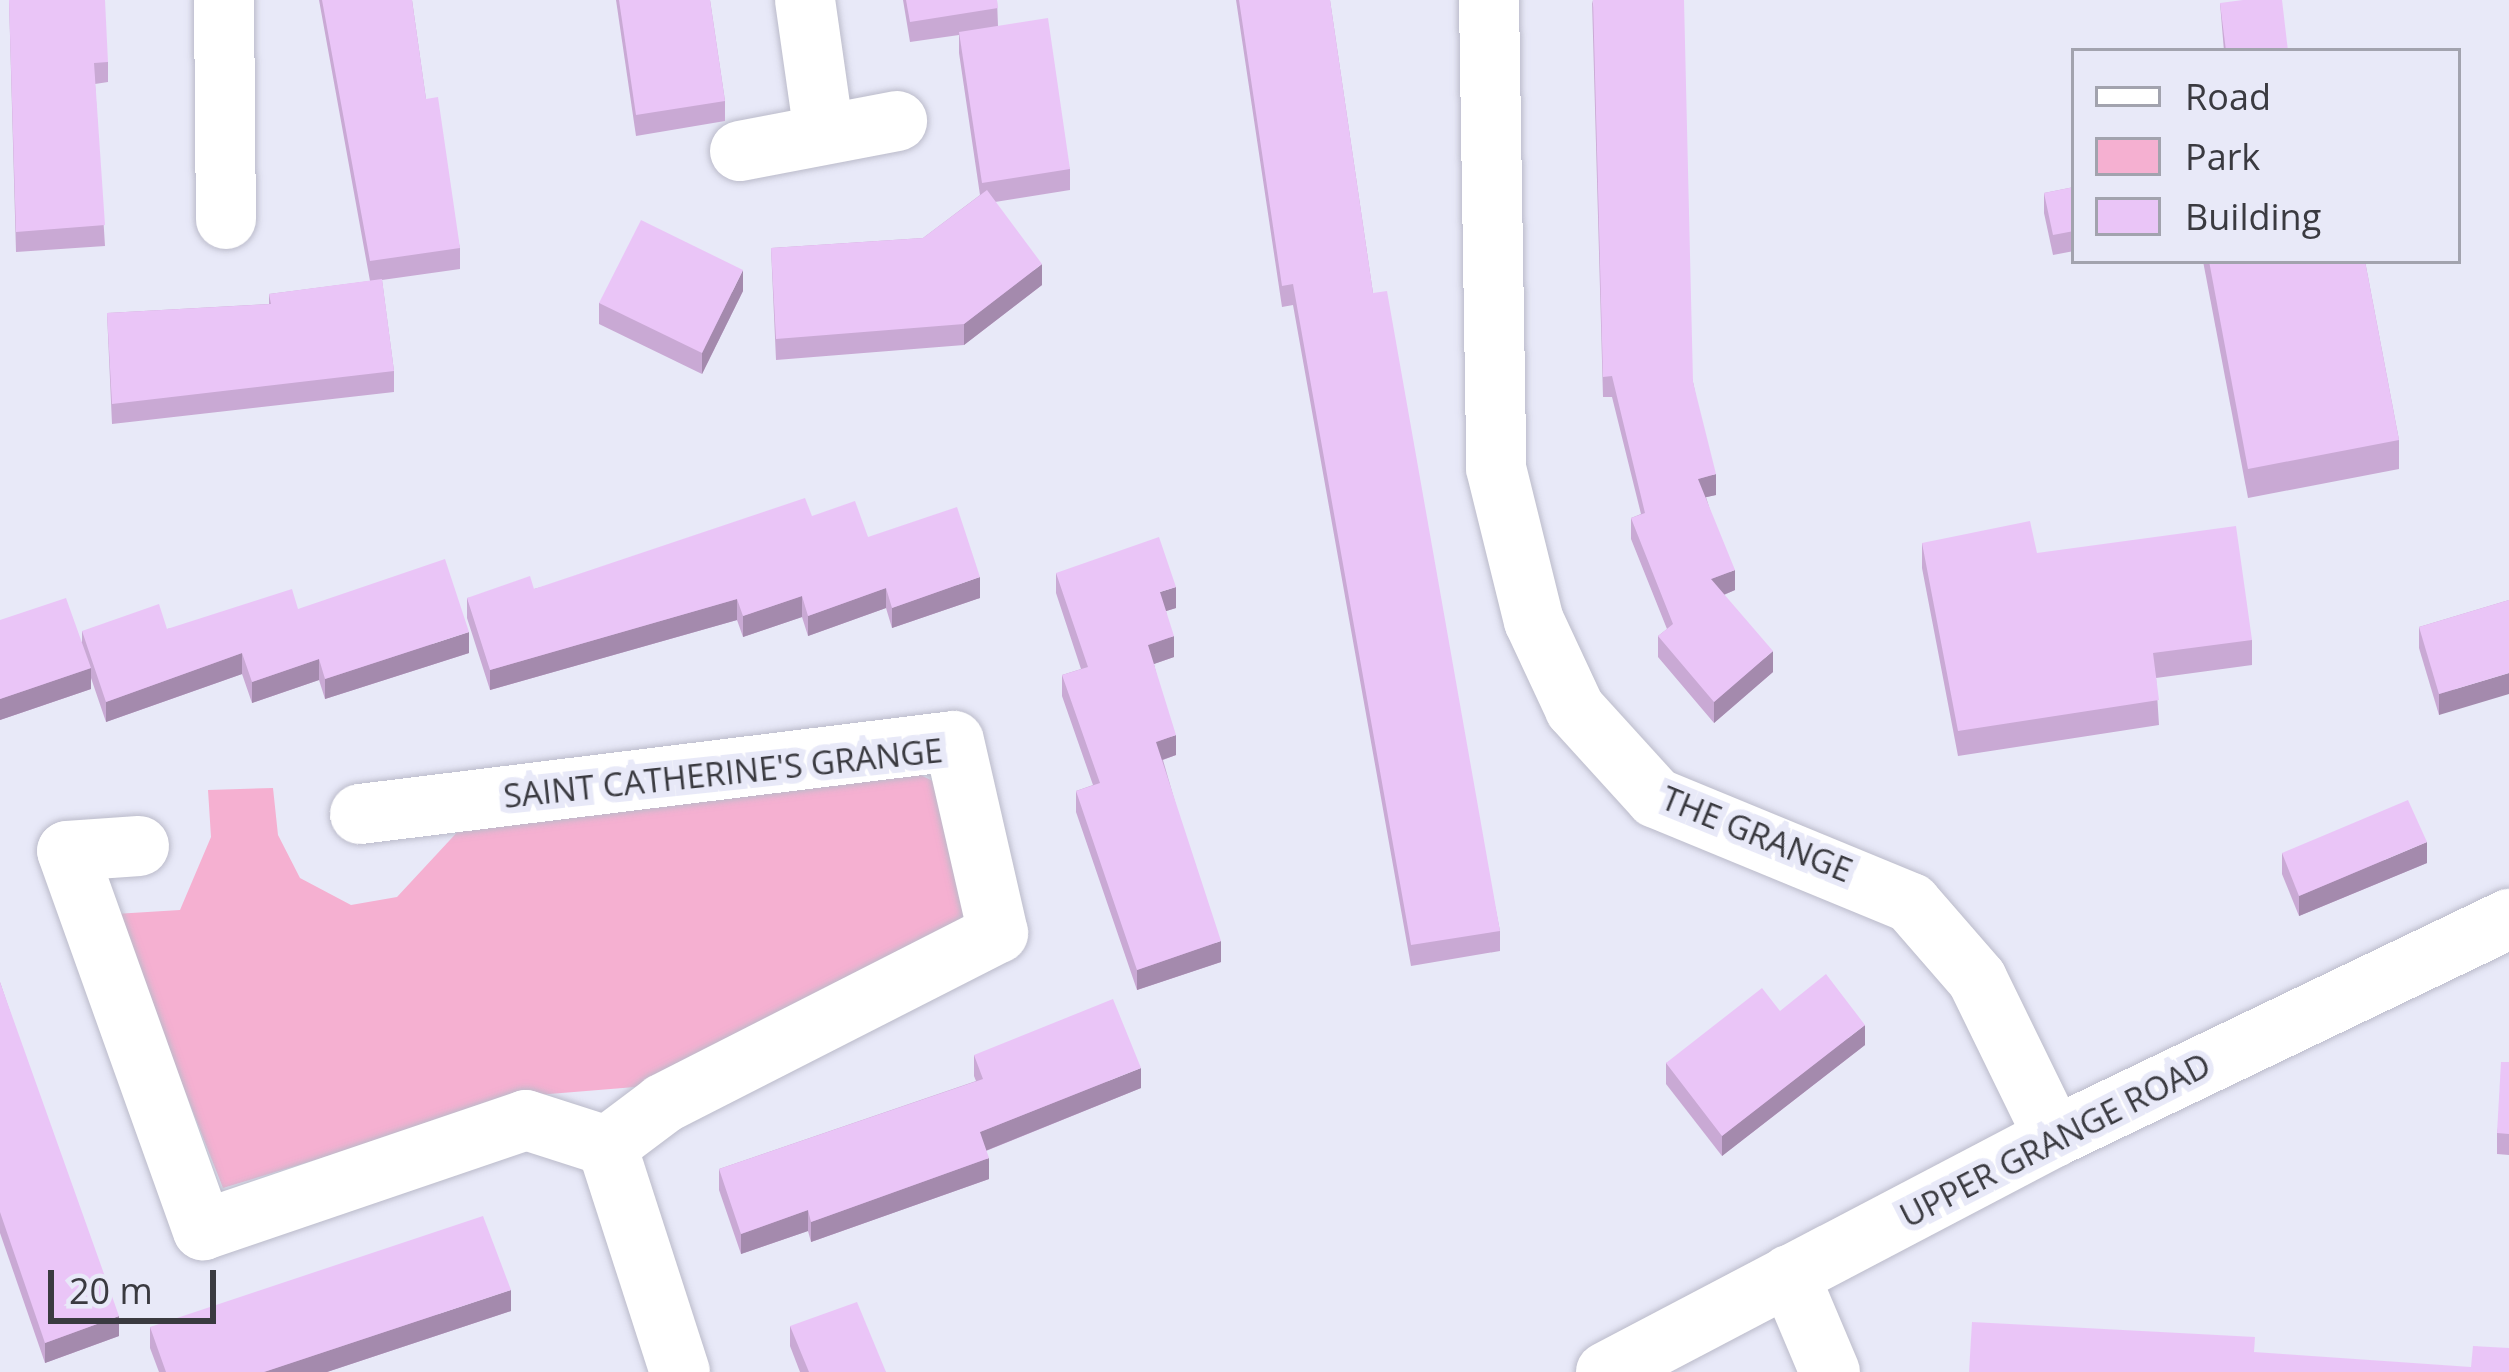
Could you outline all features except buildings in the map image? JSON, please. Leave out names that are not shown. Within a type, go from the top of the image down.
[{"type":"street","points":[[224,0],[226,219]]},
{"type":"street","points":[[805,0],[824,133]]},
{"type":"street","name":"THE GRANGE","points":[[1490,0],[1496,468],[1534,621],[1575,709],[1656,798],[1911,903],[1977,979],[2054,1137]]},
{"type":"street","points":[[740,151],[897,121]]},
{"type":"street","name":"SAINT CATHERINE'S GRANGE","points":[[360,814],[954,741],[998,933],[663,1104],[607,1146]]},
{"type":"street","points":[[139,846],[67,851],[203,1230],[526,1120],[607,1146],[680,1372]]},
{"type":"street","name":"UPPER GRANGE ROAD","points":[[1606,1372],[2054,1137],[2509,919]]},
{"type":"street","points":[[1789,1275],[1830,1372]]},
{"type":"green space","points":[[900,765],[939,784],[969,918],[635,1087],[525,1096],[223,1188],[115,914],[180,910],[211,837],[208,790],[273,788],[278,835],[300,878],[351,905],[397,897],[462,827]]}]
